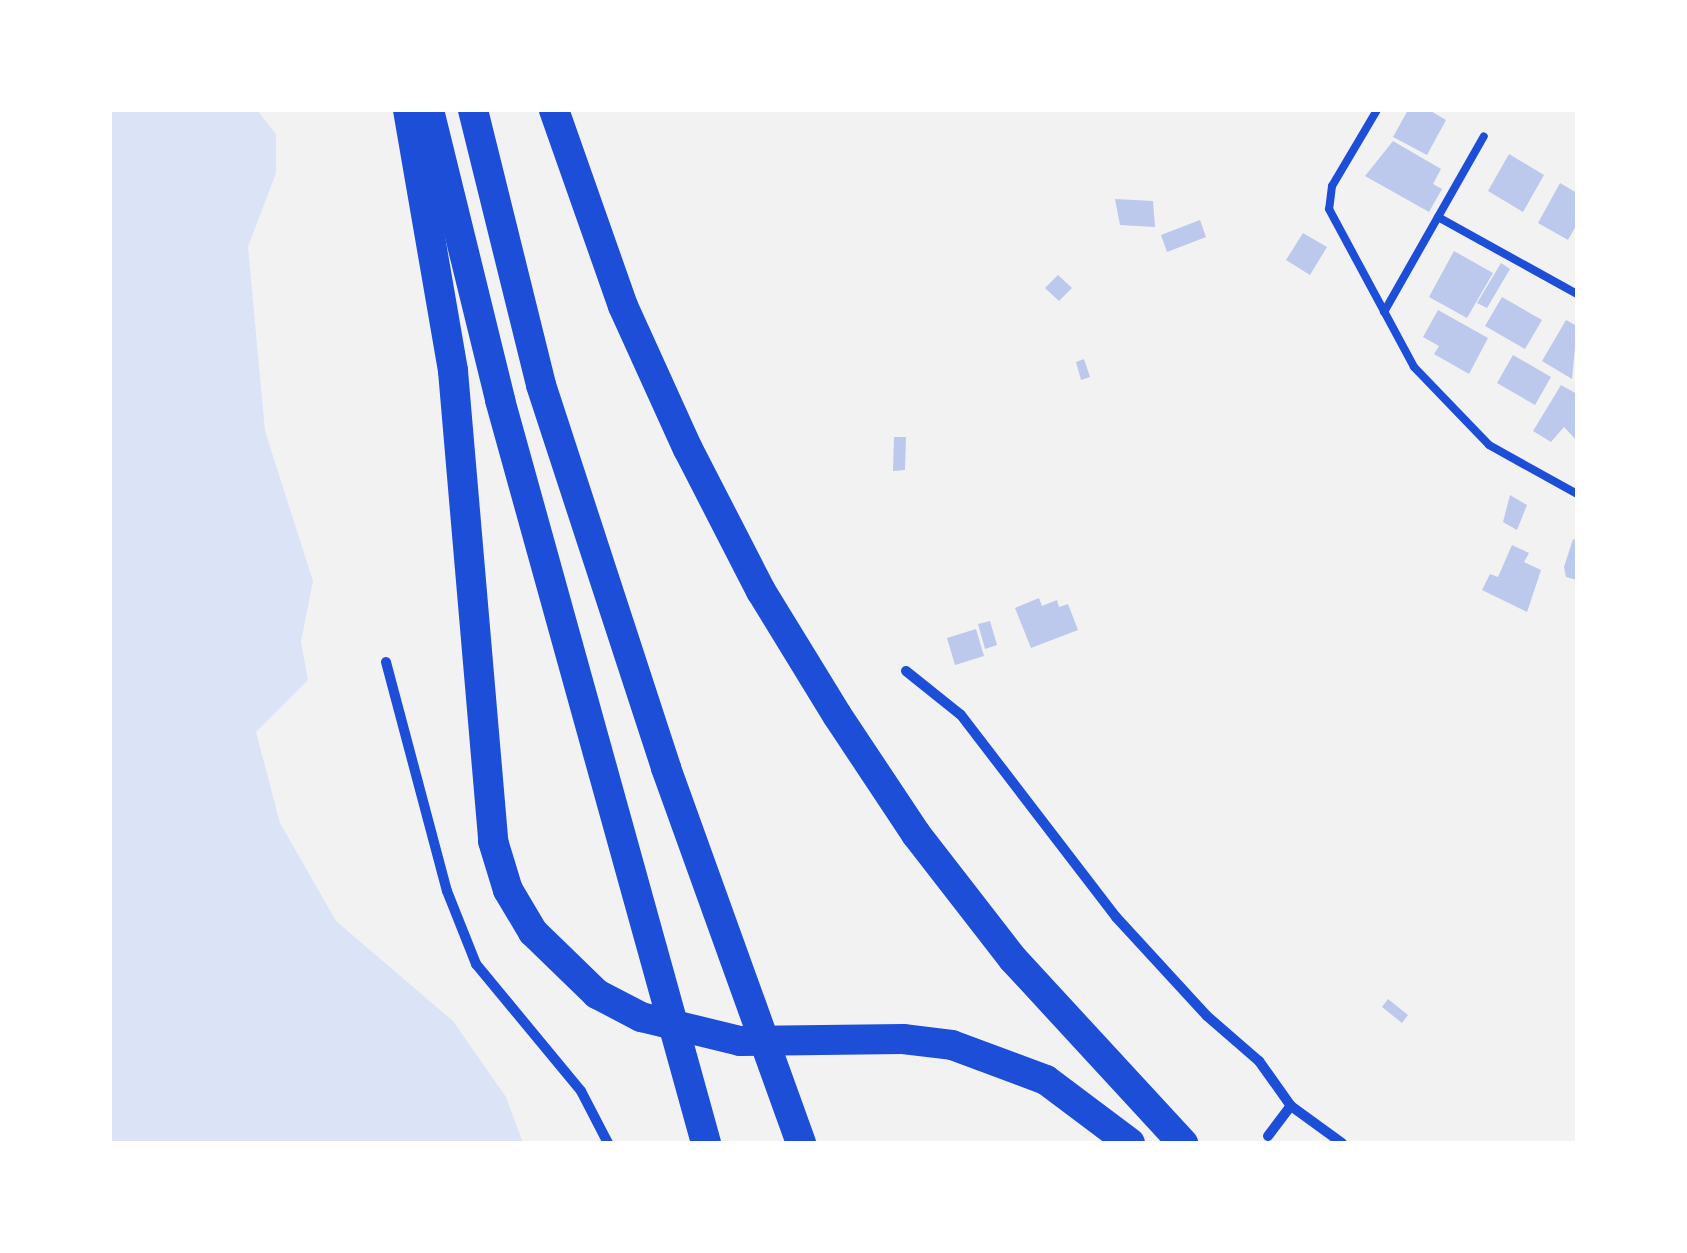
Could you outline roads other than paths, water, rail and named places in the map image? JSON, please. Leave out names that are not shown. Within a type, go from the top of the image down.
[{"type":"highway","points":[[408,110],[452,371],[492,840],[508,890],[532,932],[597,994],[691,1034],[740,1042],[854,1039],[952,1045],[1002,1060],[1059,1089],[1130,1143]]},
{"type":"highway","points":[[429,110],[500,400],[706,1143]]},
{"type":"highway","points":[[472,110],[542,385],[666,768],[802,1143]]},
{"type":"highway","points":[[554,110],[623,306],[688,448],[818,684],[916,834],[1013,959],[1183,1143]]},
{"type":"street","points":[[386,662],[447,890],[476,964],[582,1092],[608,1143]]},
{"type":"street","points":[[906,671],[961,715],[1116,917],[1207,1016],[1259,1060],[1292,1106],[1342,1143]]},
{"type":"street","points":[[1268,1136],[1292,1106]]},
{"type":"lane","points":[[1377,110],[1332,186],[1329,209],[1414,367],[1489,445],[1577,494]]},
{"type":"lane","points":[[1384,312],[1484,136]]},
{"type":"lane","points":[[1438,216],[1577,294]]}]
